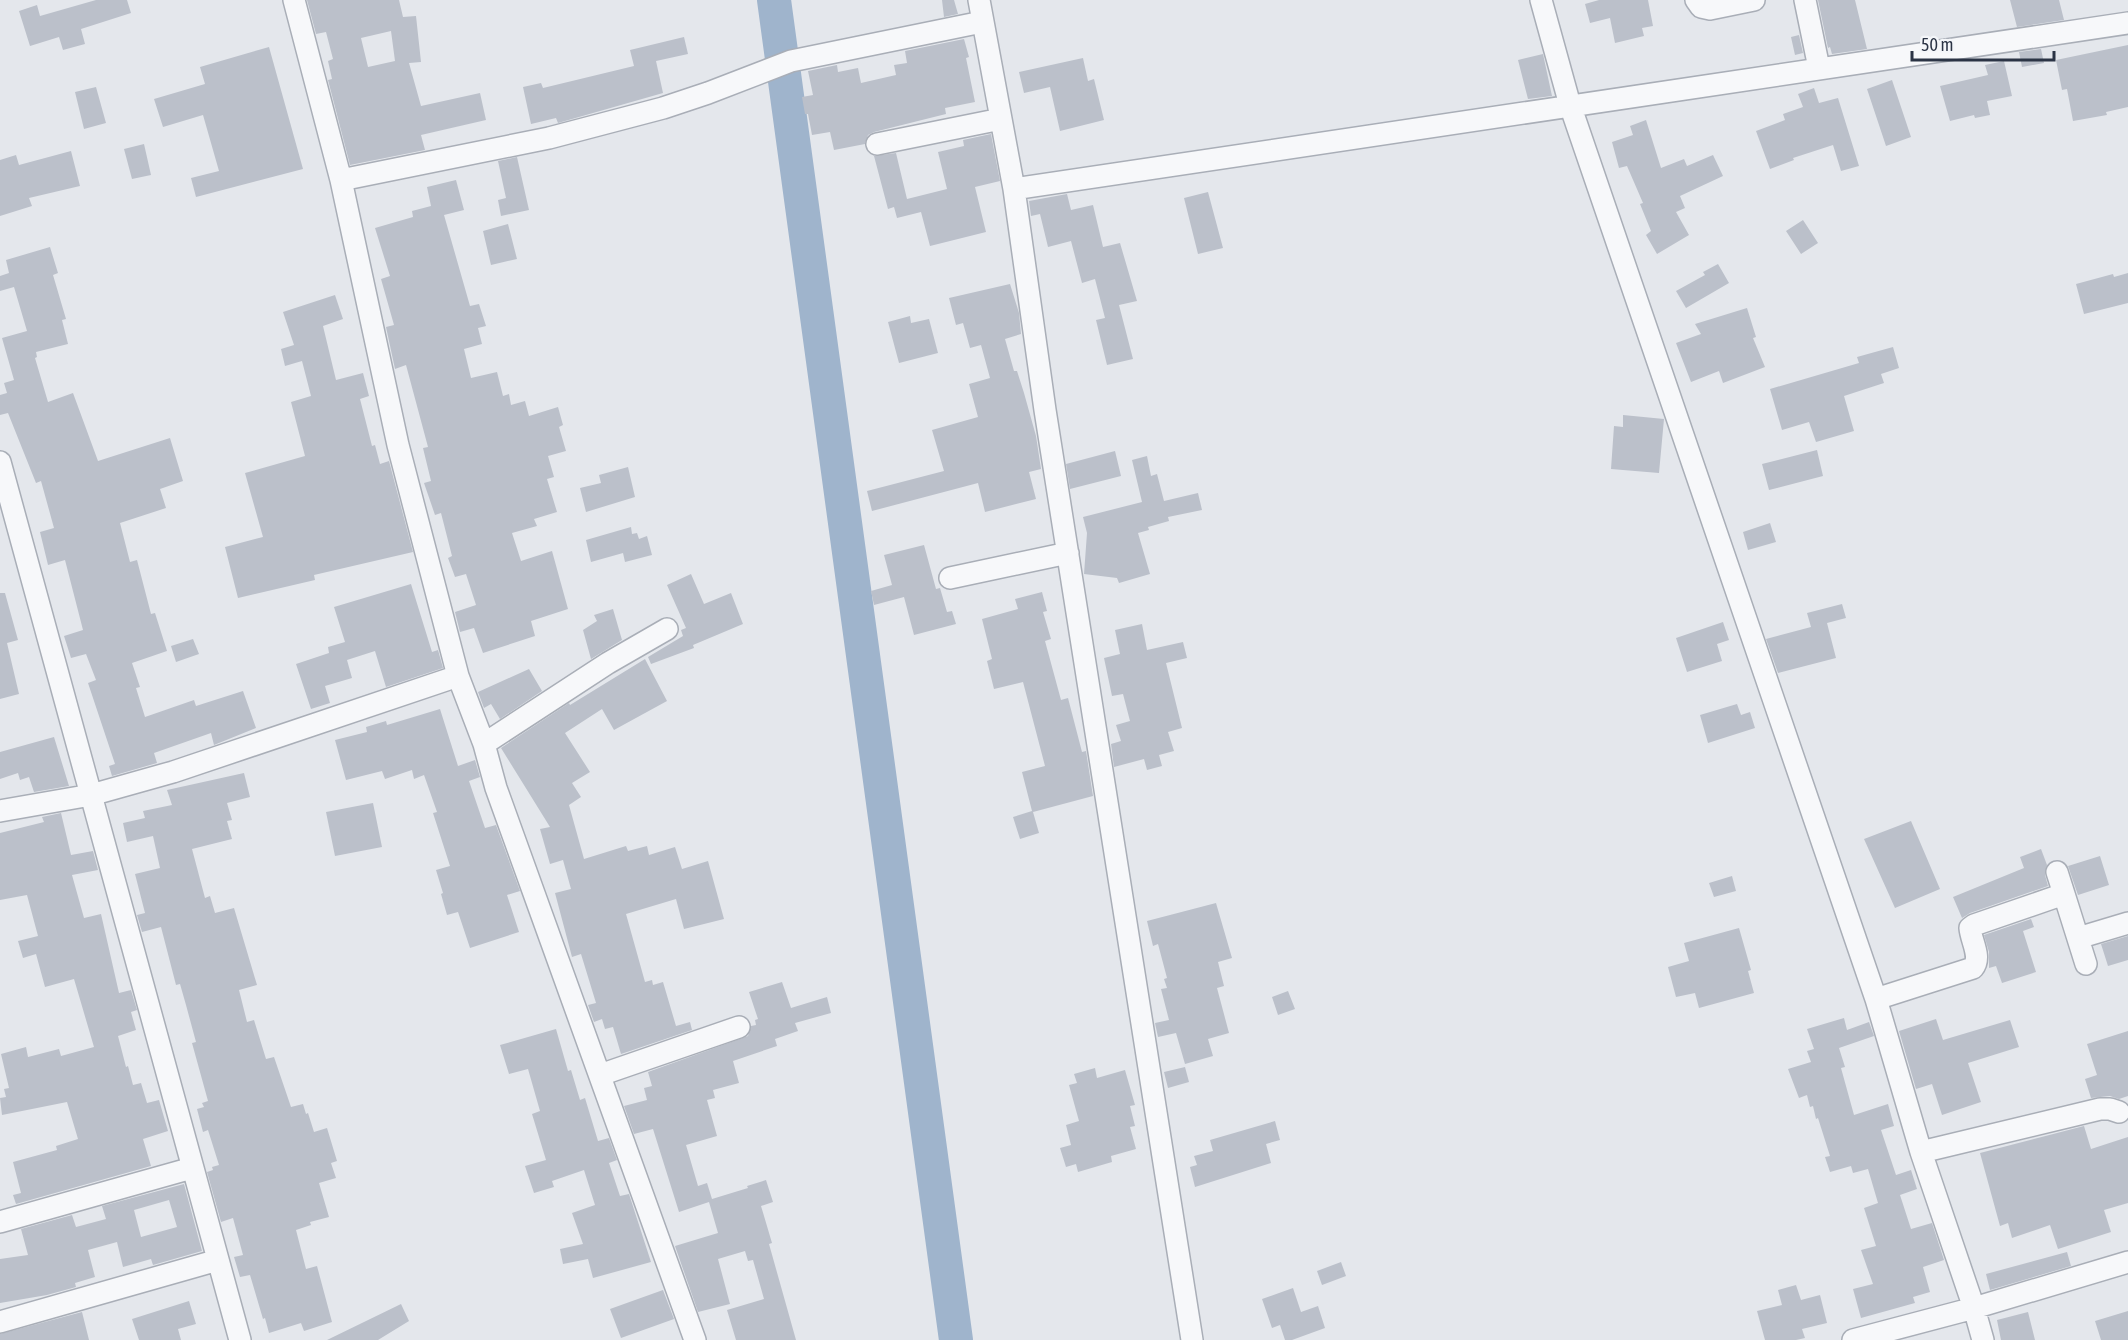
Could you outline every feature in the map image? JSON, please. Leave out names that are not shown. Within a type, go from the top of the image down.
[{"type":"street","points":[[294,0],[341,180],[398,445],[459,676],[484,744],[496,788],[695,1340]]},
{"type":"street","points":[[979,0],[1014,189],[1045,410],[1192,1340]]},
{"type":"street","points":[[1541,0],[1570,105],[1876,999],[1921,1152],[1983,1340]]},
{"type":"street","points":[[1696,0],[1701,7],[1710,9],[1754,0]]},
{"type":"street","points":[[1805,0],[1819,68]]},
{"type":"street","points":[[341,180],[549,138],[663,108],[791,61],[982,22]]},
{"type":"street","points":[[1014,189],[2128,23]]},
{"type":"street","points":[[877,144],[1000,119]]},
{"type":"street","points":[[0,462],[240,1340]]},
{"type":"street","points":[[950,578],[1068,553]]},
{"type":"street","points":[[484,744],[608,663],[667,629]]},
{"type":"street","points":[[0,812],[92,795],[173,772],[459,676]]},
{"type":"street","points":[[2057,872],[2086,964]]},
{"type":"street","points":[[1876,999],[1973,968],[1978,957],[1970,928],[2064,894]]},
{"type":"street","points":[[2078,938],[2128,923]]},
{"type":"street","points":[[600,1075],[739,1027]]},
{"type":"street","points":[[1921,1152],[2100,1109],[2118,1112]]},
{"type":"street","points":[[0,1222],[192,1168]]},
{"type":"street","points":[[0,1322],[218,1260]]},
{"type":"street","points":[[1853,1340],[1974,1308],[2128,1262]]},
{"type":"building","points":[[96,0],[127,0],[131,13],[81,29],[85,44],[63,50],[59,37],[30,46],[19,11],[37,5],[40,16]]},
{"type":"building","points":[[307,0],[399,0],[403,17],[416,16],[421,62],[409,63],[421,106],[480,93],[486,120],[421,135],[425,150],[350,165],[328,80],[332,79],[328,61],[333,59],[326,32],[316,34]],"holes":[[[391,31],[395,61],[368,67],[361,38]]]},
{"type":"building","points":[[942,0],[954,0],[958,14],[944,17]]},
{"type":"building","points":[[1599,0],[1648,0],[1653,26],[1642,28],[1644,36],[1615,43],[1610,18],[1590,23],[1585,4]]},
{"type":"building","points":[[1818,0],[1855,0],[1867,49],[1832,54],[1830,47],[1828,48]]},
{"type":"building","points":[[2010,0],[2059,0],[2064,20],[2017,27]]},
{"type":"building","points":[[1799,35],[1803,53],[1795,55],[1791,37]]},
{"type":"building","points":[[684,37],[688,54],[656,61],[663,93],[558,123],[556,118],[531,124],[523,87],[541,83],[543,88],[634,66],[630,50]]},
{"type":"building","points":[[964,39],[969,57],[966,58],[975,102],[945,108],[946,114],[874,132],[868,135],[865,144],[834,150],[830,132],[812,135],[802,97],[813,95],[808,71],[837,65],[838,72],[858,68],[861,83],[896,75],[894,65],[907,63],[905,51]]},
{"type":"building","points":[[2128,45],[2128,107],[2106,112],[2107,115],[2073,121],[2067,89],[2062,90],[2056,60]]},
{"type":"building","points":[[269,47],[303,169],[196,197],[191,178],[219,171],[203,115],[163,127],[154,99],[205,84],[200,67]]},
{"type":"building","points":[[2041,49],[2044,63],[2022,67],[2019,52]]},
{"type":"building","points":[[1543,54],[1552,96],[1528,99],[1518,60]]},
{"type":"building","points":[[1083,58],[1088,81],[1094,79],[1104,120],[1060,131],[1050,87],[1024,93],[1019,72]]},
{"type":"building","points":[[2004,61],[2012,96],[1987,101],[1990,115],[1975,118],[1974,115],[1950,121],[1940,86],[1988,75],[1985,65]]},
{"type":"building","points":[[1892,80],[1911,137],[1886,146],[1867,89]]},
{"type":"building","points":[[96,87],[106,123],[84,129],[75,92]]},
{"type":"building","points":[[1814,88],[1819,103],[1838,98],[1859,166],[1841,171],[1833,145],[1793,158],[1794,160],[1770,169],[1756,131],[1785,120],[1783,114],[1803,107],[1798,94]]},
{"type":"building","points":[[1646,120],[1661,168],[1684,159],[1687,166],[1713,155],[1723,176],[1680,196],[1685,208],[1676,212],[1689,235],[1657,254],[1646,235],[1651,231],[1640,204],[1643,203],[1627,166],[1619,168],[1612,142],[1633,135],[1630,126]]},
{"type":"building","points":[[991,134],[1000,181],[975,187],[986,232],[930,246],[921,212],[897,218],[894,207],[888,209],[874,156],[896,153],[907,199],[947,189],[938,152],[964,146],[963,140]]},
{"type":"building","points":[[144,144],[151,175],[132,179],[124,149]]},
{"type":"building","points":[[71,151],[80,186],[29,198],[32,206],[0,216],[0,160],[16,155],[19,165]]},
{"type":"building","points":[[517,157],[529,210],[501,216],[498,200],[506,198],[498,161]]},
{"type":"building","points":[[456,180],[464,210],[444,215],[470,306],[479,304],[486,326],[478,328],[482,344],[464,349],[471,378],[497,372],[503,396],[509,394],[511,405],[525,401],[529,416],[558,407],[563,425],[559,427],[566,451],[548,456],[554,477],[547,479],[557,512],[534,519],[537,526],[512,533],[521,561],[552,551],[568,609],[531,621],[535,636],[483,653],[474,628],[460,632],[455,612],[476,605],[466,574],[455,577],[448,558],[452,556],[441,513],[435,515],[424,483],[431,481],[423,448],[428,447],[406,365],[395,369],[386,327],[394,325],[381,279],[390,276],[375,228],[413,217],[412,211],[431,206],[427,187]]},
{"type":"building","points":[[1208,192],[1223,248],[1198,254],[1184,198]]},
{"type":"building","points":[[1067,194],[1071,210],[1093,205],[1103,247],[1120,243],[1137,301],[1119,305],[1133,359],[1107,365],[1096,320],[1105,318],[1095,279],[1082,283],[1071,241],[1048,247],[1040,214],[1031,216],[1029,201]]},
{"type":"building","points":[[1803,220],[1818,243],[1801,254],[1786,231]]},
{"type":"building","points":[[508,224],[517,259],[491,265],[483,231]]},
{"type":"building","points":[[50,247],[58,273],[53,275],[66,319],[62,320],[68,344],[36,352],[37,357],[35,358],[48,402],[73,393],[98,461],[170,438],[183,481],[160,489],[166,508],[120,523],[130,562],[137,560],[151,614],[155,613],[167,651],[132,663],[140,687],[136,688],[145,717],[194,700],[196,706],[243,691],[256,728],[214,745],[211,733],[154,753],[157,763],[112,776],[109,766],[115,764],[88,683],[96,680],[86,654],[71,658],[64,636],[83,630],[65,560],[48,565],[40,532],[54,528],[41,481],[36,483],[8,413],[0,415],[0,395],[7,393],[4,383],[14,380],[2,338],[27,331],[14,287],[0,291],[0,276],[9,273],[6,260]]},
{"type":"building","points":[[1718,264],[1729,283],[1686,308],[1676,291],[1705,275],[1703,272]]},
{"type":"building","points":[[2128,273],[2128,303],[2084,314],[2076,284],[2113,274],[2114,277]]},
{"type":"building","points":[[1010,284],[1019,313],[1021,334],[1005,339],[1036,436],[1041,469],[1029,472],[1036,499],[985,512],[978,483],[872,511],[867,491],[944,471],[932,430],[978,417],[969,384],[990,378],[981,345],[970,348],[963,323],[956,325],[949,298]]},
{"type":"building","points":[[335,295],[343,319],[323,326],[336,380],[363,373],[369,396],[360,399],[372,446],[375,445],[380,464],[389,461],[413,552],[314,575],[315,580],[238,598],[225,547],[263,537],[245,473],[305,456],[291,402],[311,396],[302,361],[285,366],[281,349],[294,345],[283,312]]},
{"type":"building","points":[[1747,308],[1756,337],[1753,338],[1765,367],[1723,383],[1719,371],[1691,382],[1676,343],[1701,334],[1695,324]]},
{"type":"building","points":[[910,316],[911,323],[929,319],[938,353],[899,363],[888,322]]},
{"type":"building","points":[[1893,347],[1899,368],[1881,374],[1884,383],[1844,396],[1854,431],[1816,442],[1809,422],[1782,430],[1770,389],[1859,363],[1857,357]]},
{"type":"building","points":[[1623,415],[1664,419],[1659,473],[1611,469],[1614,426],[1623,427]]},
{"type":"building","points":[[1817,450],[1823,476],[1769,490],[1762,464]]},
{"type":"building","points":[[1115,451],[1121,476],[1070,489],[1066,464]]},
{"type":"building","points":[[1147,456],[1151,476],[1157,474],[1164,501],[1198,493],[1202,510],[1168,517],[1169,521],[1148,527],[1149,530],[1138,533],[1150,574],[1119,583],[1117,578],[1084,574],[1087,533],[1083,517],[1142,502],[1132,460]]},
{"type":"building","points":[[628,467],[635,497],[586,512],[580,488],[601,483],[599,475]]},
{"type":"building","points":[[1770,523],[1776,542],[1748,550],[1743,532]]},
{"type":"building","points":[[631,527],[632,534],[637,533],[639,539],[647,536],[652,555],[625,562],[623,553],[591,562],[586,540]]},
{"type":"building","points":[[924,545],[936,589],[940,588],[947,612],[952,611],[956,624],[914,635],[904,597],[874,605],[871,591],[892,585],[884,555]]},
{"type":"building","points":[[691,574],[704,604],[731,593],[743,624],[693,645],[694,648],[651,664],[648,657],[683,636],[681,630],[686,628],[667,585]]},
{"type":"building","points":[[411,584],[432,652],[438,650],[443,668],[386,687],[375,651],[347,660],[352,678],[325,686],[330,703],[311,709],[296,664],[329,653],[328,647],[345,642],[334,607]]},
{"type":"building","points":[[1042,592],[1047,611],[1043,612],[1051,639],[1045,641],[1061,700],[1068,698],[1082,752],[1086,751],[1093,796],[1033,812],[1039,833],[1020,839],[1013,817],[1032,811],[1022,772],[1045,766],[1023,682],[994,689],[987,661],[992,659],[982,619],[1018,609],[1015,599]]},
{"type":"building","points":[[0,593],[5,593],[18,640],[7,643],[19,694],[0,699]]},
{"type":"building","points":[[1842,604],[1846,618],[1827,623],[1836,658],[1778,673],[1766,639],[1811,627],[1807,613]]},
{"type":"building","points":[[613,609],[622,640],[591,659],[583,630],[597,621],[594,615]]},
{"type":"building","points":[[1723,622],[1729,640],[1717,644],[1722,661],[1687,672],[1676,638]]},
{"type":"building","points":[[1142,624],[1147,650],[1183,642],[1187,658],[1166,663],[1182,728],[1168,732],[1174,751],[1159,755],[1162,766],[1147,770],[1144,759],[1114,767],[1111,744],[1121,741],[1116,725],[1130,721],[1123,694],[1112,696],[1104,658],[1120,654],[1115,630]]},
{"type":"building","points":[[193,639],[199,654],[176,662],[171,646]]},
{"type":"building","points":[[645,659],[667,701],[614,730],[602,709],[565,733],[590,772],[572,783],[581,797],[569,805],[584,859],[626,846],[628,851],[647,846],[649,855],[675,847],[682,869],[708,861],[724,919],[684,929],[676,899],[626,914],[645,982],[652,980],[653,985],[663,982],[676,1026],[690,1022],[692,1030],[621,1054],[613,1027],[605,1029],[602,1019],[594,1022],[588,1005],[596,1003],[581,954],[572,957],[555,893],[571,889],[563,860],[550,864],[540,829],[550,827],[501,748],[569,703],[570,705]]},
{"type":"building","points":[[529,669],[542,691],[500,719],[491,704],[484,708],[478,692]]},
{"type":"building","points":[[1737,704],[1741,715],[1750,712],[1755,728],[1708,743],[1700,715]]},
{"type":"building","points":[[440,709],[458,766],[475,760],[480,777],[469,781],[485,828],[496,825],[520,891],[507,895],[519,932],[470,948],[458,912],[447,915],[441,894],[443,893],[436,870],[450,866],[433,813],[437,812],[424,775],[414,779],[412,770],[385,779],[382,771],[346,780],[335,740],[367,732],[366,727],[386,721],[387,725]]},
{"type":"building","points":[[54,737],[69,786],[34,792],[29,777],[20,780],[18,773],[0,779],[0,752]]},
{"type":"building","points":[[244,773],[250,797],[227,803],[232,820],[227,821],[232,839],[192,849],[205,898],[210,896],[215,913],[234,908],[257,985],[239,990],[247,1022],[254,1020],[266,1059],[274,1057],[291,1107],[303,1104],[314,1132],[327,1128],[337,1161],[331,1163],[336,1178],[319,1183],[329,1217],[310,1222],[311,1225],[296,1230],[306,1269],[317,1266],[332,1322],[304,1331],[301,1323],[269,1333],[250,1275],[240,1277],[234,1257],[243,1255],[233,1218],[221,1222],[207,1172],[219,1165],[208,1130],[203,1132],[197,1109],[204,1107],[202,1103],[208,1101],[192,1043],[196,1042],[186,1005],[180,984],[176,985],[161,927],[142,932],[137,915],[145,913],[135,874],[160,868],[153,836],[127,842],[123,823],[145,818],[143,811],[172,805],[167,790]]},
{"type":"building","points":[[373,803],[382,847],[335,856],[326,812]]},
{"type":"building","points":[[61,813],[71,855],[93,851],[98,870],[72,875],[84,918],[101,914],[119,993],[131,990],[137,1010],[131,1012],[136,1030],[118,1036],[126,1067],[128,1066],[133,1085],[141,1083],[147,1103],[159,1100],[168,1131],[143,1139],[151,1166],[16,1204],[13,1195],[21,1193],[13,1162],[57,1150],[56,1146],[78,1139],[67,1102],[2,1115],[0,1098],[6,1097],[4,1089],[9,1088],[1,1054],[26,1047],[28,1057],[59,1049],[61,1056],[94,1047],[74,979],[45,987],[36,954],[23,958],[18,941],[38,936],[27,895],[0,900],[0,833],[44,822],[42,817]]},
{"type":"building","points":[[1911,821],[1940,889],[1895,908],[1864,839]]},
{"type":"building","points":[[2041,849],[2047,865],[2045,875],[2048,886],[1970,913],[1962,918],[1953,897],[2024,868],[2020,857]]},
{"type":"building","points":[[2100,856],[2109,885],[2078,895],[2068,866]]},
{"type":"building","points":[[1732,876],[1736,891],[1714,897],[1709,883]]},
{"type":"building","points":[[1216,903],[1232,958],[1218,962],[1224,986],[1217,988],[1229,1033],[1208,1039],[1213,1056],[1185,1064],[1176,1033],[1158,1037],[1155,1023],[1169,1020],[1161,989],[1167,988],[1164,979],[1167,978],[1158,944],[1153,946],[1147,921]]},
{"type":"building","points":[[2031,919],[2034,927],[2023,931],[2036,972],[2002,983],[1996,966],[1989,968],[1989,952],[1984,935]]},
{"type":"building","points":[[1739,928],[1751,970],[1748,971],[1754,993],[1699,1008],[1695,993],[1676,997],[1668,967],[1689,961],[1684,943]]},
{"type":"building","points":[[2128,936],[2128,960],[2108,966],[2101,944]]},
{"type":"building","points":[[782,982],[791,1008],[827,997],[831,1013],[795,1023],[798,1031],[775,1039],[777,1046],[733,1061],[739,1083],[713,1090],[715,1098],[707,1100],[717,1136],[686,1145],[698,1186],[707,1183],[712,1199],[766,1180],[773,1202],[761,1206],[772,1243],[769,1244],[796,1340],[736,1340],[727,1310],[764,1299],[753,1260],[748,1261],[745,1251],[718,1259],[730,1304],[698,1312],[675,1246],[718,1233],[709,1202],[679,1212],[653,1129],[634,1134],[624,1106],[647,1100],[644,1088],[652,1086],[648,1072],[748,1036],[751,1026],[756,1025],[755,1020],[758,1019],[749,992]]},
{"type":"building","points":[[1288,991],[1295,1009],[1278,1015],[1272,997]]},
{"type":"building","points":[[1844,1018],[1847,1030],[1869,1022],[1874,1036],[1839,1048],[1845,1067],[1841,1068],[1854,1115],[1888,1104],[1894,1126],[1881,1130],[1896,1175],[1911,1170],[1917,1189],[1900,1195],[1911,1229],[1932,1223],[1944,1260],[1923,1267],[1930,1292],[1913,1297],[1915,1303],[1861,1318],[1853,1289],[1873,1284],[1861,1250],[1876,1246],[1864,1208],[1878,1203],[1868,1169],[1853,1173],[1851,1166],[1830,1172],[1825,1157],[1830,1156],[1818,1118],[1816,1119],[1813,1106],[1810,1107],[1807,1095],[1799,1098],[1788,1069],[1811,1062],[1807,1051],[1814,1049],[1807,1029]]},
{"type":"building","points":[[1936,1019],[1943,1040],[2010,1020],[2019,1047],[1968,1063],[1981,1102],[1942,1115],[1932,1084],[1916,1089],[1899,1031]]},
{"type":"building","points":[[556,1029],[568,1071],[571,1070],[580,1100],[585,1098],[598,1141],[609,1138],[617,1160],[609,1163],[620,1196],[629,1194],[651,1262],[593,1278],[588,1259],[563,1264],[560,1249],[583,1244],[572,1213],[595,1205],[584,1170],[552,1181],[554,1187],[534,1193],[525,1166],[546,1160],[532,1114],[540,1111],[528,1069],[509,1074],[500,1045]]},
{"type":"building","points":[[2128,1031],[2128,1096],[2119,1099],[2110,1096],[2091,1098],[2085,1079],[2097,1075],[2087,1044]]},
{"type":"building","points":[[1185,1067],[1189,1082],[1168,1088],[1164,1072]]},
{"type":"building","points":[[1095,1068],[1097,1078],[1125,1070],[1135,1105],[1130,1106],[1135,1126],[1130,1127],[1136,1149],[1111,1156],[1112,1162],[1078,1172],[1076,1164],[1066,1167],[1060,1148],[1071,1145],[1066,1125],[1079,1121],[1069,1085],[1077,1083],[1074,1074]]},
{"type":"building","points":[[1275,1121],[1280,1140],[1266,1144],[1271,1163],[1195,1187],[1190,1167],[1197,1165],[1194,1156],[1213,1151],[1210,1140]]},
{"type":"building","points":[[2084,1126],[2091,1149],[2128,1137],[2128,1203],[2104,1210],[2111,1232],[2058,1249],[2050,1225],[2012,1238],[2008,1223],[2000,1226],[1980,1153]]},
{"type":"building","points":[[184,1184],[202,1251],[153,1265],[151,1259],[123,1267],[117,1242],[88,1250],[95,1277],[75,1283],[76,1287],[47,1295],[0,1303],[0,1259],[28,1255],[21,1229],[72,1215],[76,1227],[106,1219],[102,1206]],"holes":[[[169,1200],[177,1227],[141,1237],[134,1210]]]},
{"type":"building","points":[[2067,1252],[2071,1266],[1990,1290],[1986,1274]]},
{"type":"building","points":[[1341,1262],[1346,1276],[1322,1285],[1317,1271]]},
{"type":"building","points":[[1796,1285],[1801,1300],[1820,1295],[1827,1323],[1802,1329],[1805,1338],[1765,1340],[1757,1311],[1782,1305],[1778,1290]]},
{"type":"building","points":[[1293,1288],[1301,1312],[1318,1306],[1325,1328],[1292,1340],[1285,1340],[1280,1325],[1272,1328],[1262,1299]]},
{"type":"building","points":[[663,1290],[674,1319],[621,1338],[610,1309]]},
{"type":"building","points":[[189,1301],[196,1324],[178,1329],[181,1340],[139,1340],[132,1319]]},
{"type":"building","points":[[401,1304],[409,1321],[378,1340],[327,1340]]},
{"type":"building","points":[[2128,1311],[2128,1340],[2101,1340],[2095,1321]]},
{"type":"building","points":[[82,1312],[89,1340],[0,1340],[0,1334]]},
{"type":"building","points":[[2028,1312],[2035,1340],[2001,1340],[1997,1320]]},
{"type":"waterway","points":[[774,0],[956,1340]]}]
